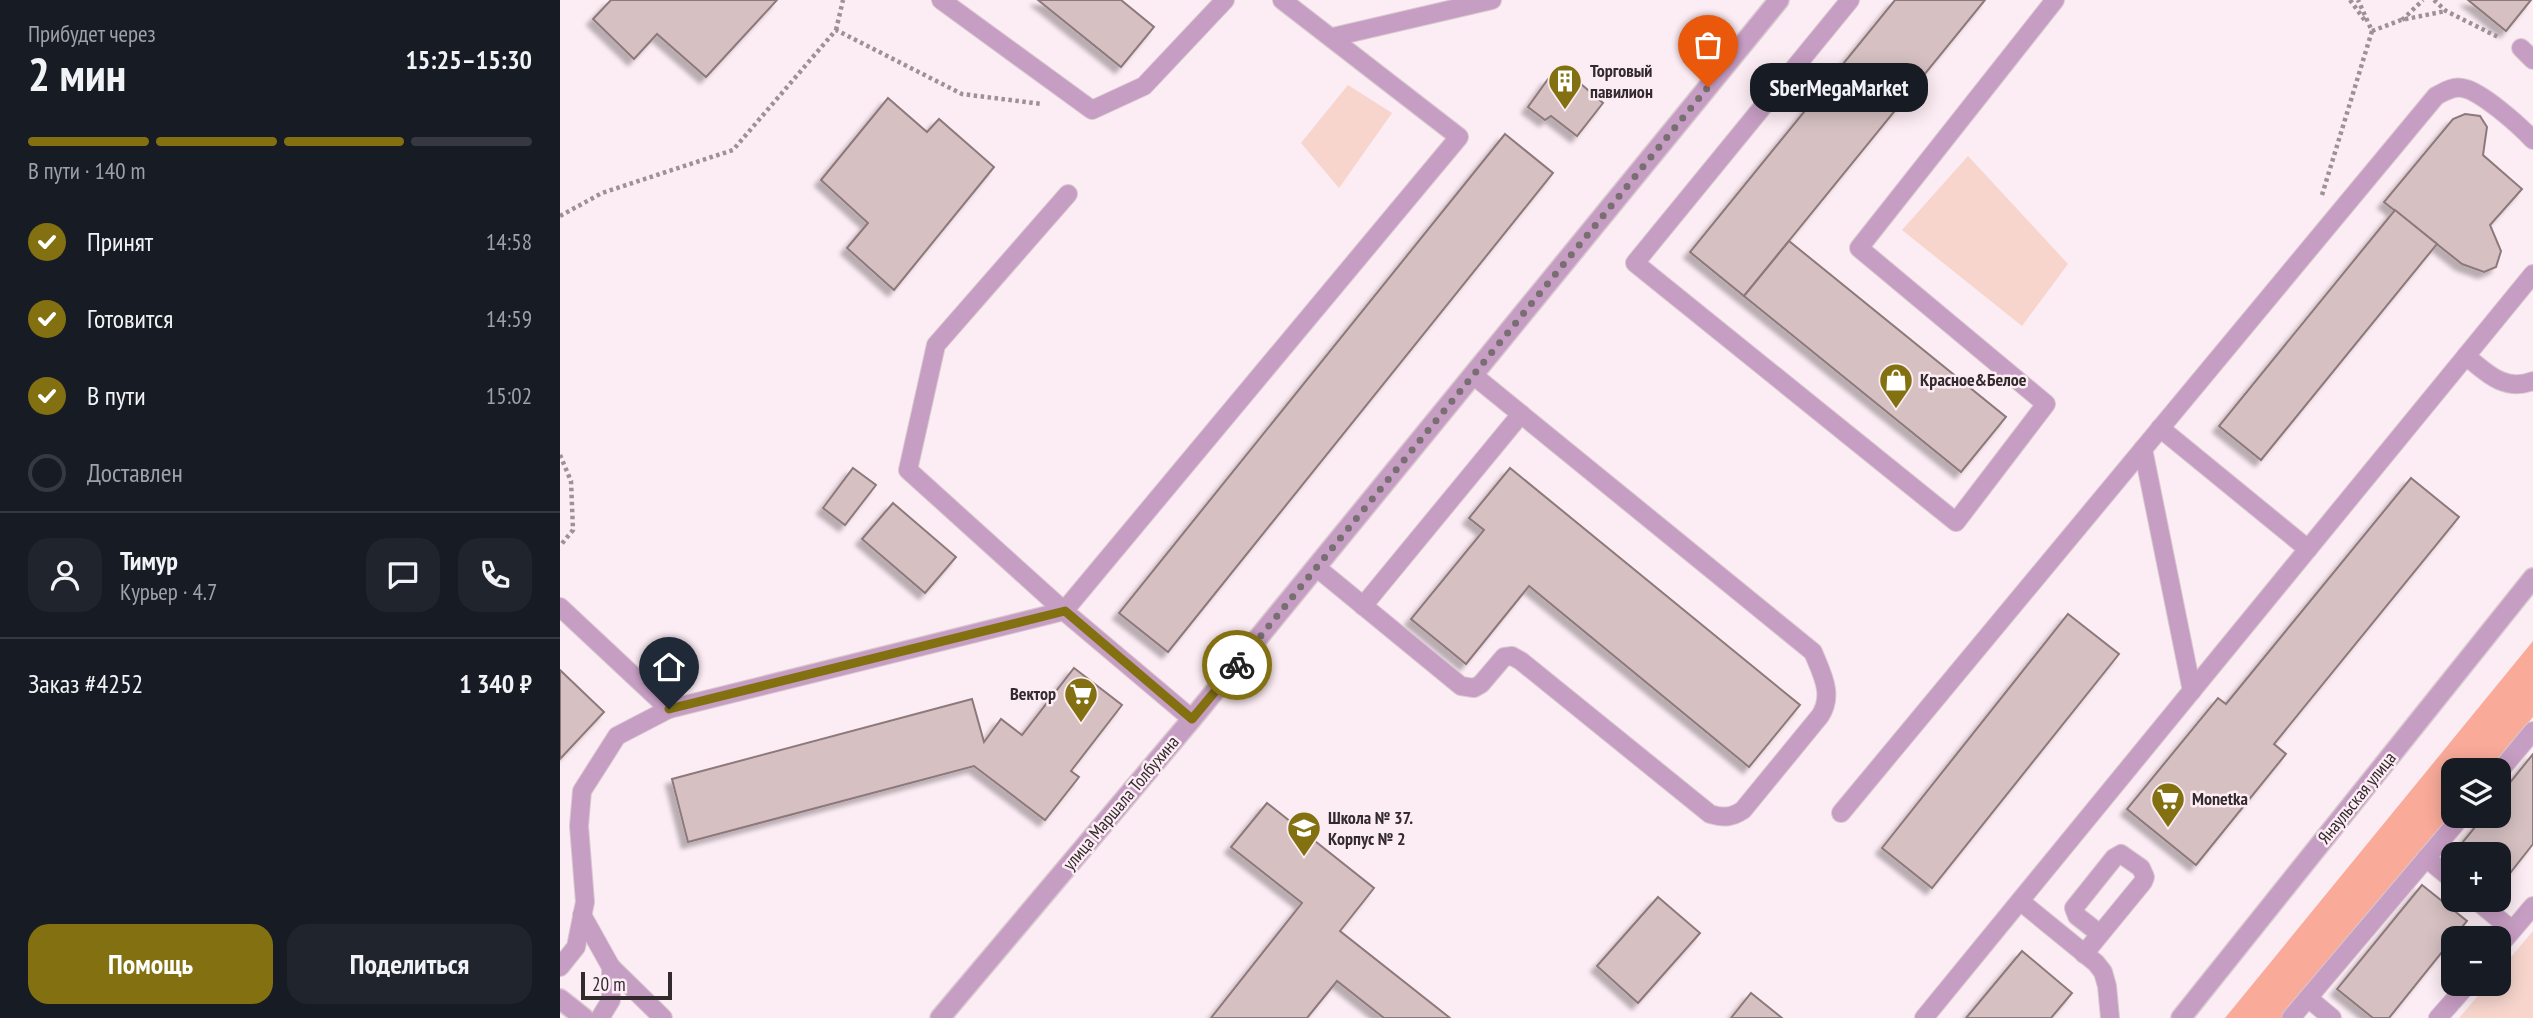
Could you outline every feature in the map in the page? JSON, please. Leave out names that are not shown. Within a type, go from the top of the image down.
[{"type":"street","name":"улица Маршала Толбухина","points":[[940,1018],[1316,568],[1774,1]]},
{"type":"street","name":"Янаульская улица","points":[[2181,1018],[2533,578]]},
{"type":"street","points":[[560,999],[584,1018]]},
{"type":"lane","points":[[941,0],[1091,110],[1144,86],[1225,0]]},
{"type":"lane","points":[[560,967],[576,947],[585,902],[579,826],[582,791],[617,736],[669,709],[1065,611],[1459,137],[1282,0]]},
{"type":"lane","points":[[1333,37],[1492,0]]},
{"type":"lane","points":[[1850,0],[1635,262],[1956,522],[2046,404],[1859,248],[2055,0]]},
{"type":"lane","points":[[1841,813],[2436,96],[2447,89],[2462,88],[2478,94],[2533,140]]},
{"type":"lane","points":[[1068,194],[936,345],[908,470],[1065,611],[1192,719]]},
{"type":"lane","points":[[1924,1018],[2533,274]]},
{"type":"lane","points":[[2466,356],[2502,384],[2516,385],[2533,381]]},
{"type":"lane","points":[[1316,568],[1467,689],[1481,684],[1504,657],[1511,656],[1521,661],[1710,814],[1721,818],[1733,817],[1742,810],[1811,726],[1826,707],[1827,695],[1814,652],[1473,375]]},
{"type":"lane","points":[[1363,606],[1521,414]]},
{"type":"lane","points":[[2160,428],[2308,549]]},
{"type":"lane","points":[[2143,449],[2192,691]]},
{"type":"lane","points":[[560,607],[669,709]]},
{"type":"lane","points":[[2511,758],[2533,731]]},
{"type":"lane","points":[[2291,1018],[2452,828]]},
{"type":"lane","points":[[2426,858],[2441,870]]},
{"type":"lane","points":[[2020,901],[2103,972],[2110,1018]]},
{"type":"lane","points":[[2490,912],[2512,930],[2533,906]]},
{"type":"lane","points":[[582,915],[611,967],[663,1018]]},
{"type":"lane","points":[[2084,954],[2100,934]]},
{"type":"lane","points":[[600,1018],[611,1000],[611,967]]},
{"type":"lane","points":[[2438,1018],[2457,996]]},
{"type":"lane","points":[[2308,998],[2332,1018]]},
{"type":"path","points":[[560,216],[602,193],[733,150],[836,30],[843,0]]},
{"type":"path","points":[[2350,0],[2372,31]]},
{"type":"path","points":[[2319,204],[2372,31],[2358,0]]},
{"type":"path","points":[[2401,20],[2423,0]]},
{"type":"path","points":[[2434,0],[2446,11],[2527,54]]},
{"type":"path","points":[[2372,31],[2401,20],[2446,11]]},
{"type":"path","points":[[836,30],[962,94],[1091,110]]},
{"type":"path","points":[[560,455],[571,481],[573,530],[560,546]]},
{"type":"shaded area","points":[[1348,85],[1392,113],[1339,188],[1301,143]]},
{"type":"shaded area","points":[[1968,156],[2068,264],[2022,326],[1902,230]]},
{"type":"shaded area","points":[[2533,641],[2533,717],[2499,758],[2441,758],[2441,827],[2283,1018],[2225,1018]]},
{"type":"shaded area","points":[[2533,931],[2533,1018],[2459,1018],[2478,996],[2511,996],[2511,957]]},
{"type":"building","points":[[611,0],[777,0],[706,77],[657,34],[634,59],[593,19]]},
{"type":"building","points":[[1038,0],[1121,0],[1154,27],[1121,67]]},
{"type":"building","points":[[1895,0],[1985,0],[1744,296],[1690,252]]},
{"type":"building","points":[[2468,0],[2531,0],[2506,31]]},
{"type":"building","name":"Торговый павилион","points":[[1574,78],[1603,103],[1577,136],[1551,116],[1545,120],[1528,107],[1548,79]]},
{"type":"building","points":[[888,98],[927,132],[939,119],[994,167],[894,290],[847,248],[868,223],[821,180]]},
{"type":"building","points":[[2465,114],[2480,116],[2487,127],[2483,155],[2522,189],[2490,225],[2501,251],[2496,267],[2484,272],[2462,264],[2384,202],[2453,119]]},
{"type":"building","points":[[1505,134],[1553,173],[1168,652],[1119,613]]},
{"type":"building","points":[[2395,210],[2437,244],[2261,460],[2219,426]]},
{"type":"building","points":[[1789,241],[2006,417],[1961,472],[1744,296]]},
{"type":"building","points":[[853,468],[876,485],[845,525],[823,508]]},
{"type":"building","points":[[1510,468],[1800,705],[1749,767],[1529,586],[1466,664],[1411,619],[1484,530],[1469,518]]},
{"type":"building","points":[[2411,478],[2459,517],[2274,744],[2286,754],[2196,865],[2127,809],[2218,698],[2226,704]]},
{"type":"building","points":[[893,503],[956,557],[925,593],[862,539]]},
{"type":"building","points":[[2068,614],[2119,654],[1932,888],[1882,848]]},
{"type":"building","points":[[1074,668],[1122,705],[1071,771],[1079,777],[1045,820],[974,766],[688,842],[672,779],[972,699],[984,742],[1001,719],[1022,735]]},
{"type":"building","points":[[560,670],[604,712],[560,759]]},
{"type":"building","points":[[2533,754],[2533,844],[2511,872],[2511,842],[2463,842],[2474,828],[2511,828],[2511,781]]},
{"type":"building","points":[[1267,803],[1374,888],[1340,931],[1450,1018],[1384,1018],[1337,981],[1307,1018],[1211,1018],[1302,903],[1231,847]]},
{"type":"building","points":[[2422,885],[2441,900],[2441,912],[2456,912],[2467,921],[2463,926],[2441,926],[2441,953],[2389,1018],[2373,1018],[2337,989]]},
{"type":"building","points":[[1658,897],[1700,933],[1638,1003],[1597,966]]},
{"type":"building","points":[[2022,951],[2072,993],[2051,1018],[1966,1018]]},
{"type":"building","points":[[1751,993],[1782,1018],[1731,1018]]},
{"type":"way so far","points":[[1237,665],[1708,87]]},
{"type":"place","name":"SberMegaMarket","points":[[1708,87]]},
{"type":"place","name":"Торговый павилион","points":[[1565,111]]},
{"type":"place","name":"Красное&Белое","points":[[1896,410]]},
{"type":"place","name":"Вектор","points":[[1081,724]]},
{"type":"place","name":"Monetka","points":[[2168,829]]},
{"type":"place","name":"Школа № 37. Корпус № 2","points":[[1304,858]]},
{"type":"route","points":[[669,709],[1065,611],[1192,719],[1237,665]]}]
